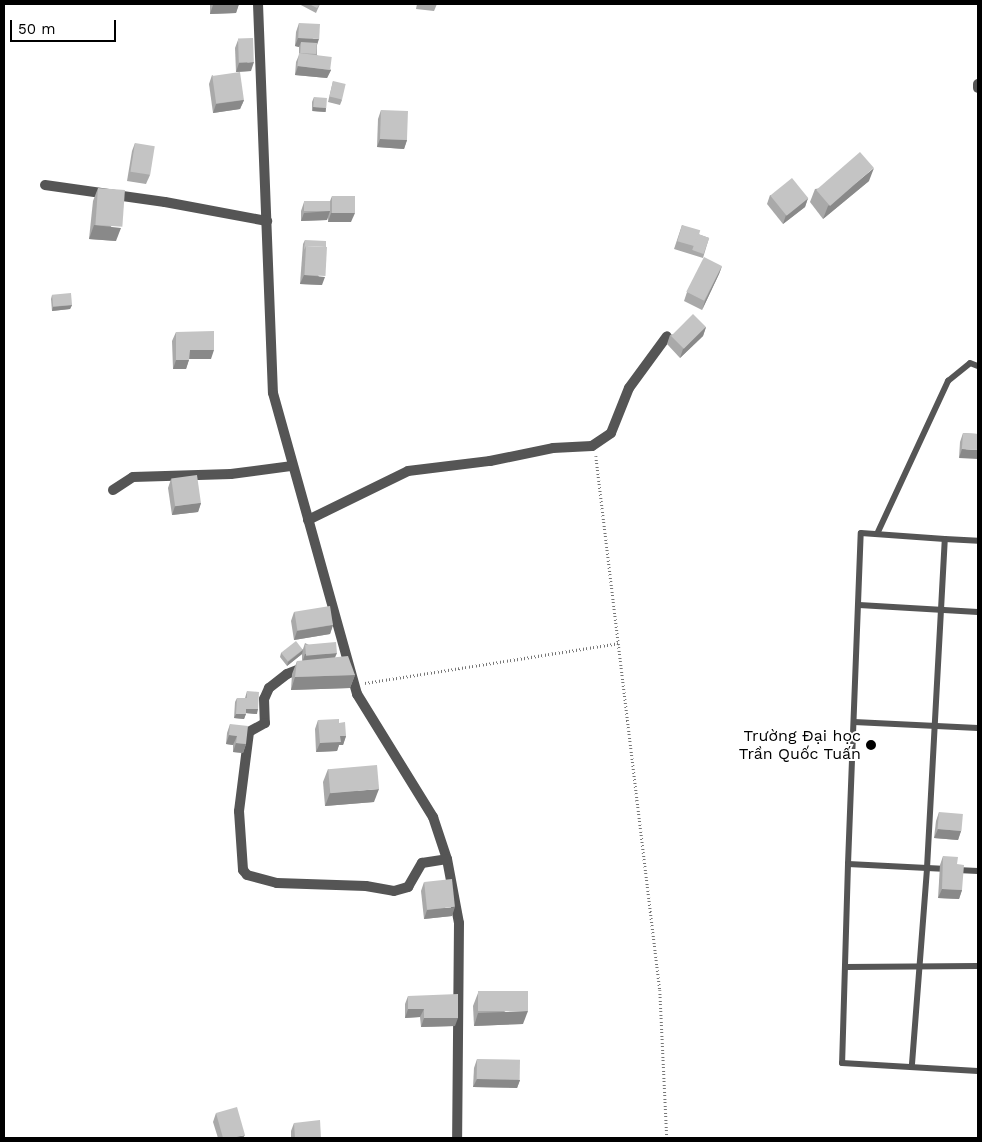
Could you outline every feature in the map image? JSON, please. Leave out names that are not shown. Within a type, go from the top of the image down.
[{"type":"street","points":[[258,4],[273,394],[345,664],[367,714],[433,817],[447,859],[460,923],[457,1138]]},
{"type":"street","points":[[45,186],[166,202],[267,221]]},
{"type":"street","points":[[308,520],[408,471],[490,461],[553,448],[594,445],[611,433],[629,388],[667,336]]},
{"type":"street","points":[[113,490],[133,477],[231,474],[292,466]]},
{"type":"street","points":[[315,666],[299,668],[274,682],[264,699],[265,723],[249,732],[239,811],[243,870],[247,875],[277,883],[366,886],[394,891],[408,887],[422,863],[447,859]]},
{"type":"lane","points":[[877,534],[948,381],[970,364],[978,366]]},
{"type":"lane","points":[[978,541],[862,533],[848,864],[842,1063],[912,1064],[978,1070]]},
{"type":"lane","points":[[912,1064],[921,964],[945,539]]},
{"type":"lane","points":[[859,605],[978,612]]},
{"type":"lane","points":[[854,722],[978,728]]},
{"type":"lane","points":[[848,864],[978,871]]},
{"type":"lane","points":[[845,967],[921,964],[978,966]]},
{"type":"path","points":[[594,445],[620,643],[660,990],[667,1138]]},
{"type":"path","points":[[355,685],[620,643]]},
{"type":"building","points":[[309,4],[320,4],[317,8]]},
{"type":"building","points":[[299,23],[320,24],[319,39],[298,38]]},
{"type":"building","points":[[253,38],[254,62],[239,63],[238,39]]},
{"type":"building","points":[[301,42],[317,43],[316,54],[300,53]]},
{"type":"building","points":[[299,53],[332,57],[330,70],[297,66]]},
{"type":"building","points":[[240,72],[244,100],[216,104],[212,76]]},
{"type":"building","points":[[333,81],[346,84],[342,100],[329,97]]},
{"type":"building","points":[[314,97],[327,98],[326,108],[313,107]]},
{"type":"building","points":[[381,110],[408,111],[407,140],[380,139]]},
{"type":"building","points":[[135,143],[155,146],[150,175],[130,172]]},
{"type":"building","points":[[860,152],[874,168],[830,206],[816,190]]},
{"type":"building","points":[[792,178],[808,198],[787,216],[770,196]]},
{"type":"building","points":[[98,188],[125,190],[122,227],[95,225]]},
{"type":"building","points":[[332,196],[355,196],[355,213],[332,213]]},
{"type":"building","points":[[304,201],[330,201],[330,211],[304,211]]},
{"type":"building","points":[[682,225],[700,230],[696,247],[677,241]]},
{"type":"building","points":[[698,234],[709,238],[703,254],[692,250]]},
{"type":"building","points":[[305,240],[326,241],[326,247],[306,246],[304,250]]},
{"type":"building","points":[[306,246],[327,247],[325,276],[304,275]]},
{"type":"building","points":[[704,257],[722,266],[704,301],[686,292]]},
{"type":"building","points":[[71,293],[72,305],[53,307],[52,295]]},
{"type":"building","points":[[693,314],[706,327],[684,349],[671,336]]},
{"type":"building","points":[[214,331],[214,350],[190,350],[189,360],[176,360],[176,332]]},
{"type":"building","points":[[963,433],[978,434],[977,450],[962,449]]},
{"type":"building","points":[[197,475],[201,503],[175,506],[171,479]]},
{"type":"building","points":[[330,606],[333,625],[297,630],[294,612]]},
{"type":"building","points":[[296,641],[303,650],[288,661],[281,653]]},
{"type":"building","points":[[336,642],[337,653],[306,656],[305,645]]},
{"type":"building","points":[[348,656],[355,675],[295,677],[297,661]]},
{"type":"building","points":[[247,691],[259,692],[258,709],[246,709],[246,714],[236,714],[237,698],[247,698]]},
{"type":"building","points":[[339,719],[339,723],[345,722],[346,736],[340,736],[341,742],[320,743],[318,720]]},
{"type":"building","points":[[230,724],[248,726],[246,744],[236,743],[237,736],[229,735]]},
{"type":"building","points":[[377,765],[379,789],[330,793],[328,769]]},
{"type":"building","points":[[939,812],[963,814],[961,831],[938,829]]},
{"type":"building","points":[[943,856],[958,857],[957,864],[964,865],[962,890],[942,889]]},
{"type":"building","points":[[452,879],[455,907],[427,910],[424,882]]},
{"type":"building","points":[[478,991],[528,991],[528,1011],[478,1011]]},
{"type":"building","points":[[458,994],[458,1018],[424,1018],[424,1009],[408,1009],[408,996]]},
{"type":"building","points":[[477,1059],[520,1060],[520,1080],[477,1079]]},
{"type":"building","points":[[237,1107],[245,1135],[223,1138],[216,1113]]},
{"type":"building","points":[[320,1120],[321,1138],[295,1138],[294,1123]]},
{"type":"place","name":"Trường Đại học Trần Quốc Tuấn","points":[[871,745]]}]
